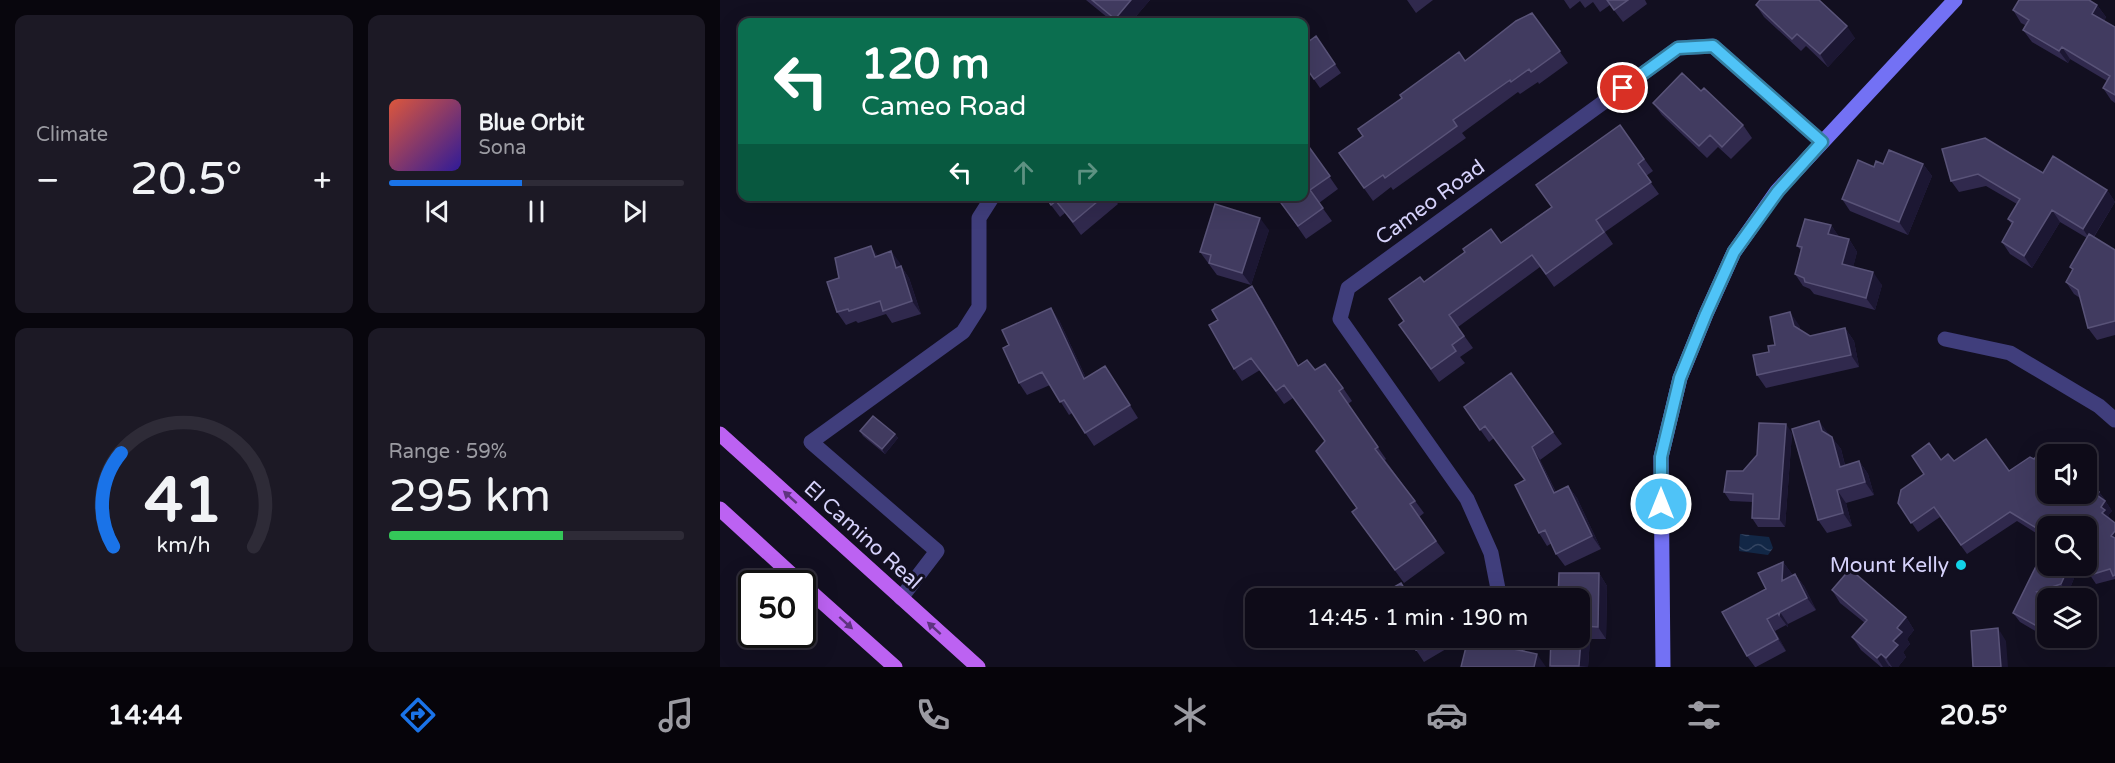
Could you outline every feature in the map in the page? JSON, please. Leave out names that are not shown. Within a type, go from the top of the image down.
[{"type":"main road","points":[[1663,667],[1661,457],[1680,378],[1734,252],[1778,191],[1955,0]]},
{"type":"main road","name":"El Camino Real","points":[[720,434],[978,667]]},
{"type":"main road","points":[[720,509],[787,570]]},
{"type":"main road","points":[[816,596],[895,667]]},
{"type":"street","name":"Cameo Road","points":[[1498,588],[1491,553],[1467,499],[1340,319],[1348,288],[1678,48],[1713,46],[1822,142]]},
{"type":"street","points":[[901,598],[937,551],[811,442],[963,332],[978,307],[979,218],[990,201]]},
{"type":"street","points":[[1945,339],[2010,352],[2099,406],[2115,420]]},
{"type":"water","points":[[1740,534],[1769,537],[1773,548],[1768,555],[1739,551]]},
{"type":"building","points":[[1092,0],[1131,0],[1114,18]]},
{"type":"building","points":[[1607,0],[1628,0],[1614,10]]},
{"type":"building","points":[[1760,0],[1819,0],[1847,26],[1820,54],[1797,34],[1792,39],[1756,5]]},
{"type":"building","points":[[2019,0],[2089,0],[2097,5],[2092,14],[2115,27],[2115,95],[2103,88],[2110,76],[2062,47],[2059,51],[2023,30],[2029,20],[2013,10]]},
{"type":"building","points":[[1532,13],[1560,51],[1531,72],[1529,69],[1511,82],[1510,80],[1453,120],[1457,126],[1385,178],[1383,175],[1364,188],[1339,153],[1363,136],[1358,129],[1402,98],[1400,95],[1459,52],[1465,61],[1516,21]]},
{"type":"building","points":[[1316,36],[1335,64],[1314,79],[1308,71],[1308,42]]},
{"type":"building","points":[[1682,73],[1701,91],[1704,88],[1743,125],[1722,147],[1710,135],[1699,146],[1653,103]]},
{"type":"building","points":[[1620,125],[1644,159],[1638,164],[1651,182],[1596,220],[1604,232],[1546,274],[1532,255],[1449,315],[1464,336],[1452,345],[1456,351],[1431,369],[1399,325],[1404,321],[1389,299],[1420,277],[1424,282],[1465,252],[1463,249],[1491,229],[1501,243],[1552,207],[1536,185]]},
{"type":"building","points":[[1985,138],[2043,173],[2053,156],[2107,190],[2083,229],[2052,210],[2024,256],[2002,242],[2013,222],[2008,219],[2020,199],[1978,174],[1951,181],[1942,149]]},
{"type":"building","points":[[1308,146],[1330,176],[1310,190],[1323,208],[1298,226],[1281,203],[1284,201],[1308,201]]},
{"type":"building","points":[[1889,150],[1923,164],[1899,222],[1842,199],[1858,160],[1874,167],[1876,161],[1883,164]]},
{"type":"building","points":[[1056,201],[1098,201],[1073,222]]},
{"type":"building","points":[[1215,204],[1260,218],[1242,273],[1209,263],[1211,255],[1200,252]]},
{"type":"building","points":[[1805,219],[1831,225],[1828,234],[1849,239],[1842,264],[1873,272],[1866,298],[1805,282],[1804,278],[1795,274],[1802,247],[1797,246]]},
{"type":"building","points":[[2089,234],[2115,250],[2115,321],[2088,328],[2078,290],[2066,282],[2073,269],[2070,267]]},
{"type":"building","points":[[871,246],[875,257],[891,251],[896,268],[901,266],[912,301],[883,311],[880,301],[849,311],[848,309],[837,312],[827,282],[839,278],[835,258]]},
{"type":"building","points":[[1252,286],[1298,366],[1307,360],[1315,370],[1325,364],[1343,388],[1339,391],[1378,447],[1375,449],[1415,501],[1410,504],[1436,541],[1395,570],[1352,512],[1357,508],[1316,451],[1325,441],[1284,385],[1276,391],[1251,358],[1234,369],[1209,325],[1218,320],[1212,310]]},
{"type":"building","points":[[1051,308],[1084,379],[1105,366],[1130,405],[1085,433],[1064,400],[1060,402],[1042,372],[1019,383],[1003,348],[1009,345],[1002,330]]},
{"type":"building","points":[[1790,312],[1794,326],[1810,336],[1845,328],[1851,355],[1757,375],[1753,355],[1769,352],[1768,346],[1775,345],[1770,317]]},
{"type":"building","points":[[1511,373],[1553,432],[1532,447],[1554,493],[1568,486],[1592,536],[1556,554],[1545,530],[1539,533],[1515,485],[1525,480],[1485,426],[1480,430],[1464,407]]},
{"type":"building","points":[[873,416],[895,434],[882,449],[860,431]]},
{"type":"building","points":[[1819,421],[1822,431],[1832,437],[1840,467],[1859,461],[1865,482],[1837,490],[1843,513],[1818,520],[1792,429]]},
{"type":"building","points":[[1759,423],[1786,424],[1779,519],[1752,518],[1753,494],[1724,492],[1727,471],[1743,471],[1757,455]]},
{"type":"building","points":[[1986,439],[2009,471],[2030,457],[2034,459],[2037,455],[2037,504],[2097,504],[2097,495],[2105,501],[2101,507],[2105,510],[2102,513],[2115,523],[2115,531],[2111,536],[2115,538],[2115,575],[2113,576],[2110,569],[2097,573],[2097,516],[2037,516],[2037,528],[2010,512],[1961,545],[1934,507],[1911,523],[1898,503],[1901,490],[1924,474],[1912,456],[1929,443],[1941,460],[1948,454],[1954,461]]},
{"type":"building","points":[[1783,562],[1782,581],[1795,574],[1807,598],[1780,612],[1779,615],[1778,613],[1767,619],[1778,639],[1747,656],[1722,612],[1766,589],[1758,573]]},
{"type":"building","points":[[2037,564],[2037,576],[2065,576],[2061,584],[2049,588],[2037,588],[2037,626],[2013,613]]},
{"type":"building","points":[[1850,569],[1906,617],[1897,628],[1902,632],[1893,641],[1898,645],[1886,658],[1881,654],[1877,658],[1852,637],[1867,620],[1832,590]]},
{"type":"building","points":[[1559,573],[1599,573],[1598,627],[1590,626],[1590,588],[1558,588]]},
{"type":"building","points":[[1401,583],[1404,588],[1392,588]]},
{"type":"building","points":[[1998,628],[2001,667],[1973,667],[1971,631]]},
{"type":"building","points":[[1466,648],[1509,648],[1537,654],[1534,667],[1461,667]]},
{"type":"building","points":[[1551,648],[1580,648],[1579,666],[1550,666]]},
{"type":"place","name":"Mount Kelly","points":[[1961,565]]},
{"type":"route","points":[[1623,88],[1678,48],[1713,46],[1822,142],[1778,191],[1734,252],[1706,314],[1680,378],[1661,457],[1661,504]]}]
